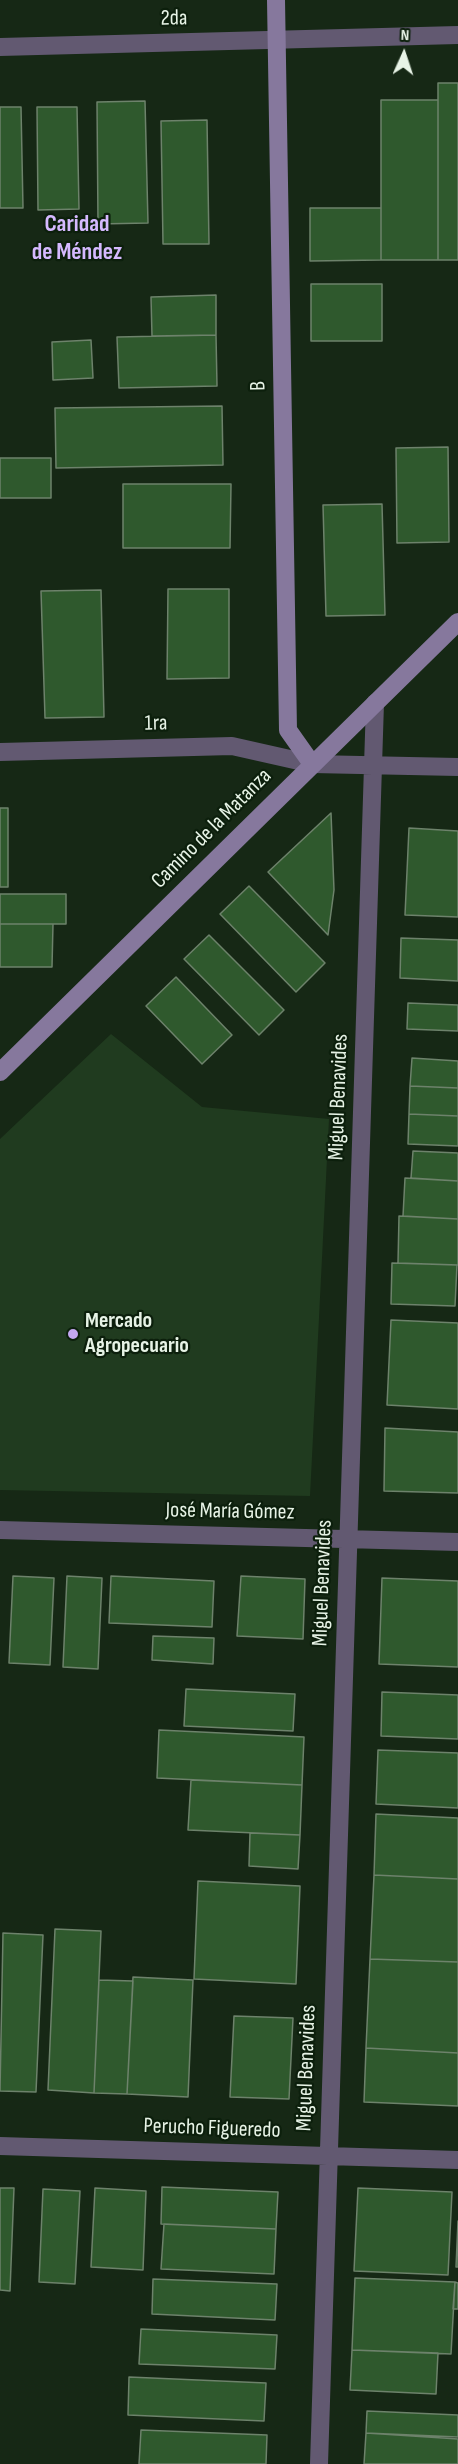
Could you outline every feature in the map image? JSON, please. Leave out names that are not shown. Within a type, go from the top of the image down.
[{"type":"street","name":"B","points":[[276,0],[288,730],[312,764]]},
{"type":"street","name":"2da","points":[[0,47],[458,35]]},
{"type":"street","name":"Camino de la Matanza","points":[[0,1072],[458,622]]},
{"type":"street","name":"Miguel Benavides","points":[[319,2464],[375,703]]},
{"type":"street","name":"1ra","points":[[0,752],[232,746],[312,764],[458,767]]},
{"type":"street","name":"José María Gómez","points":[[0,1530],[458,1542]]},
{"type":"street","name":"Perucho Figueredo","points":[[0,2146],[458,2160]]},
{"type":"green space","points":[[111,1034],[202,1107],[329,1119],[310,1496],[0,1490],[0,1139]]},
{"type":"building","points":[[438,83],[458,83],[458,260],[438,260]]},
{"type":"building","points":[[381,100],[438,100],[438,260],[381,260]]},
{"type":"building","points":[[145,101],[148,223],[98,224],[97,102]]},
{"type":"building","points":[[0,107],[21,107],[23,208],[0,208]]},
{"type":"building","points":[[37,107],[77,107],[79,209],[38,210]]},
{"type":"building","points":[[207,120],[209,244],[163,244],[161,121]]},
{"type":"building","points":[[310,208],[381,208],[381,260],[310,261]]},
{"type":"building","points":[[311,284],[382,284],[382,341],[311,341]]},
{"type":"building","points":[[216,295],[216,335],[152,336],[151,297]]},
{"type":"building","points":[[216,335],[217,386],[119,388],[117,337]]},
{"type":"building","points":[[91,340],[93,378],[53,380],[52,342]]},
{"type":"building","points":[[222,406],[223,465],[56,468],[55,408]]},
{"type":"building","points":[[448,447],[449,542],[397,543],[396,448]]},
{"type":"building","points":[[0,458],[51,458],[51,498],[0,498]]},
{"type":"building","points":[[123,484],[231,484],[230,548],[123,548]]},
{"type":"building","points":[[382,504],[385,615],[326,616],[323,505]]},
{"type":"building","points":[[168,589],[229,589],[229,678],[167,679]]},
{"type":"building","points":[[101,590],[104,717],[45,718],[41,591]]},
{"type":"building","points":[[0,808],[8,808],[8,887],[0,887]]},
{"type":"building","points":[[331,813],[334,890],[328,935],[268,872]]},
{"type":"building","points":[[409,828],[458,831],[458,917],[405,915]]},
{"type":"building","points":[[249,886],[325,963],[296,992],[220,914]]},
{"type":"building","points":[[0,894],[66,894],[66,924],[0,924]]},
{"type":"building","points":[[0,924],[53,924],[52,967],[0,967]]},
{"type":"building","points":[[209,935],[284,1010],[259,1035],[184,959]]},
{"type":"building","points":[[401,938],[458,940],[458,981],[400,978]]},
{"type":"building","points":[[176,977],[232,1035],[202,1064],[146,1006]]},
{"type":"building","points":[[408,1003],[458,1005],[458,1031],[407,1029]]},
{"type":"building","points":[[412,1058],[458,1061],[458,1088],[410,1086]]},
{"type":"building","points":[[410,1086],[458,1088],[458,1116],[409,1114]]},
{"type":"building","points":[[409,1114],[458,1116],[458,1146],[408,1144]]},
{"type":"building","points":[[413,1151],[458,1153],[458,1181],[411,1178]]},
{"type":"building","points":[[405,1178],[458,1181],[458,1219],[403,1216]]},
{"type":"building","points":[[399,1216],[458,1219],[458,1265],[398,1263]]},
{"type":"building","points":[[392,1263],[457,1265],[455,1306],[391,1304]]},
{"type":"building","points":[[391,1320],[458,1323],[458,1409],[387,1405]]},
{"type":"building","points":[[385,1428],[458,1432],[458,1493],[384,1491]]},
{"type":"building","points":[[13,1576],[54,1578],[50,1665],[9,1663]]},
{"type":"building","points":[[67,1576],[102,1578],[98,1669],[63,1667]]},
{"type":"building","points":[[111,1576],[214,1581],[212,1627],[109,1623]]},
{"type":"building","points":[[241,1576],[305,1579],[303,1639],[237,1636]]},
{"type":"building","points":[[382,1578],[458,1581],[458,1667],[379,1664]]},
{"type":"building","points":[[153,1636],[214,1638],[213,1664],[152,1660]]},
{"type":"building","points":[[186,1689],[295,1694],[293,1731],[184,1726]]},
{"type":"building","points":[[382,1692],[458,1695],[458,1739],[381,1736]]},
{"type":"building","points":[[159,1730],[304,1737],[302,1785],[157,1778]]},
{"type":"building","points":[[378,1750],[458,1753],[458,1808],[376,1804]]},
{"type":"building","points":[[191,1780],[302,1785],[300,1835],[188,1830]]},
{"type":"building","points":[[376,1814],[458,1818],[458,1879],[374,1875]]},
{"type":"building","points":[[250,1833],[300,1835],[298,1869],[249,1866]]},
{"type":"building","points":[[374,1875],[458,1879],[458,1962],[370,1959]]},
{"type":"building","points":[[198,1881],[300,1886],[296,1984],[194,1979]]},
{"type":"building","points":[[55,1929],[101,1931],[94,2093],[48,2090]]},
{"type":"building","points":[[3,1933],[43,1935],[36,2092],[0,2091]]},
{"type":"building","points":[[370,1959],[458,1962],[458,2053],[366,2048]]},
{"type":"building","points":[[133,1977],[193,1980],[188,2097],[127,2094]]},
{"type":"building","points":[[99,1980],[133,1981],[127,2094],[94,2093]]},
{"type":"building","points":[[234,2016],[293,2018],[289,2099],[230,2097]]},
{"type":"building","points":[[366,2048],[458,2053],[458,2106],[364,2102]]},
{"type":"building","points":[[162,2187],[278,2192],[276,2229],[161,2224]]},
{"type":"building","points":[[0,2188],[14,2188],[10,2291],[0,2290]]},
{"type":"building","points":[[95,2188],[146,2191],[143,2270],[91,2267]]},
{"type":"building","points":[[358,2188],[452,2192],[448,2275],[354,2271]]},
{"type":"building","points":[[43,2189],[80,2191],[75,2284],[39,2282]]},
{"type":"building","points":[[458,2221],[458,2267],[456,2267]]},
{"type":"building","points":[[164,2224],[276,2229],[274,2274],[161,2269]]},
{"type":"building","points":[[355,2278],[455,2282],[451,2354],[352,2350]]},
{"type":"building","points":[[153,2279],[277,2284],[275,2320],[152,2314]]},
{"type":"building","points":[[455,2282],[458,2283],[458,2309],[453,2309]]},
{"type":"building","points":[[141,2329],[277,2335],[275,2369],[139,2364]]},
{"type":"building","points":[[352,2350],[438,2353],[436,2394],[350,2390]]},
{"type":"building","points":[[129,2377],[266,2383],[264,2421],[128,2415]]},
{"type":"building","points":[[367,2411],[458,2415],[458,2437],[366,2433]]},
{"type":"building","points":[[141,2430],[267,2435],[266,2464],[139,2464]]},
{"type":"building","points":[[366,2433],[458,2439],[458,2464],[364,2464]]},
{"type":"place","name":"Mercado Agropecuario","points":[[73,1334]]},
{"type":"district","name":"Caridad de Méndez","points":[[77,239]]}]
